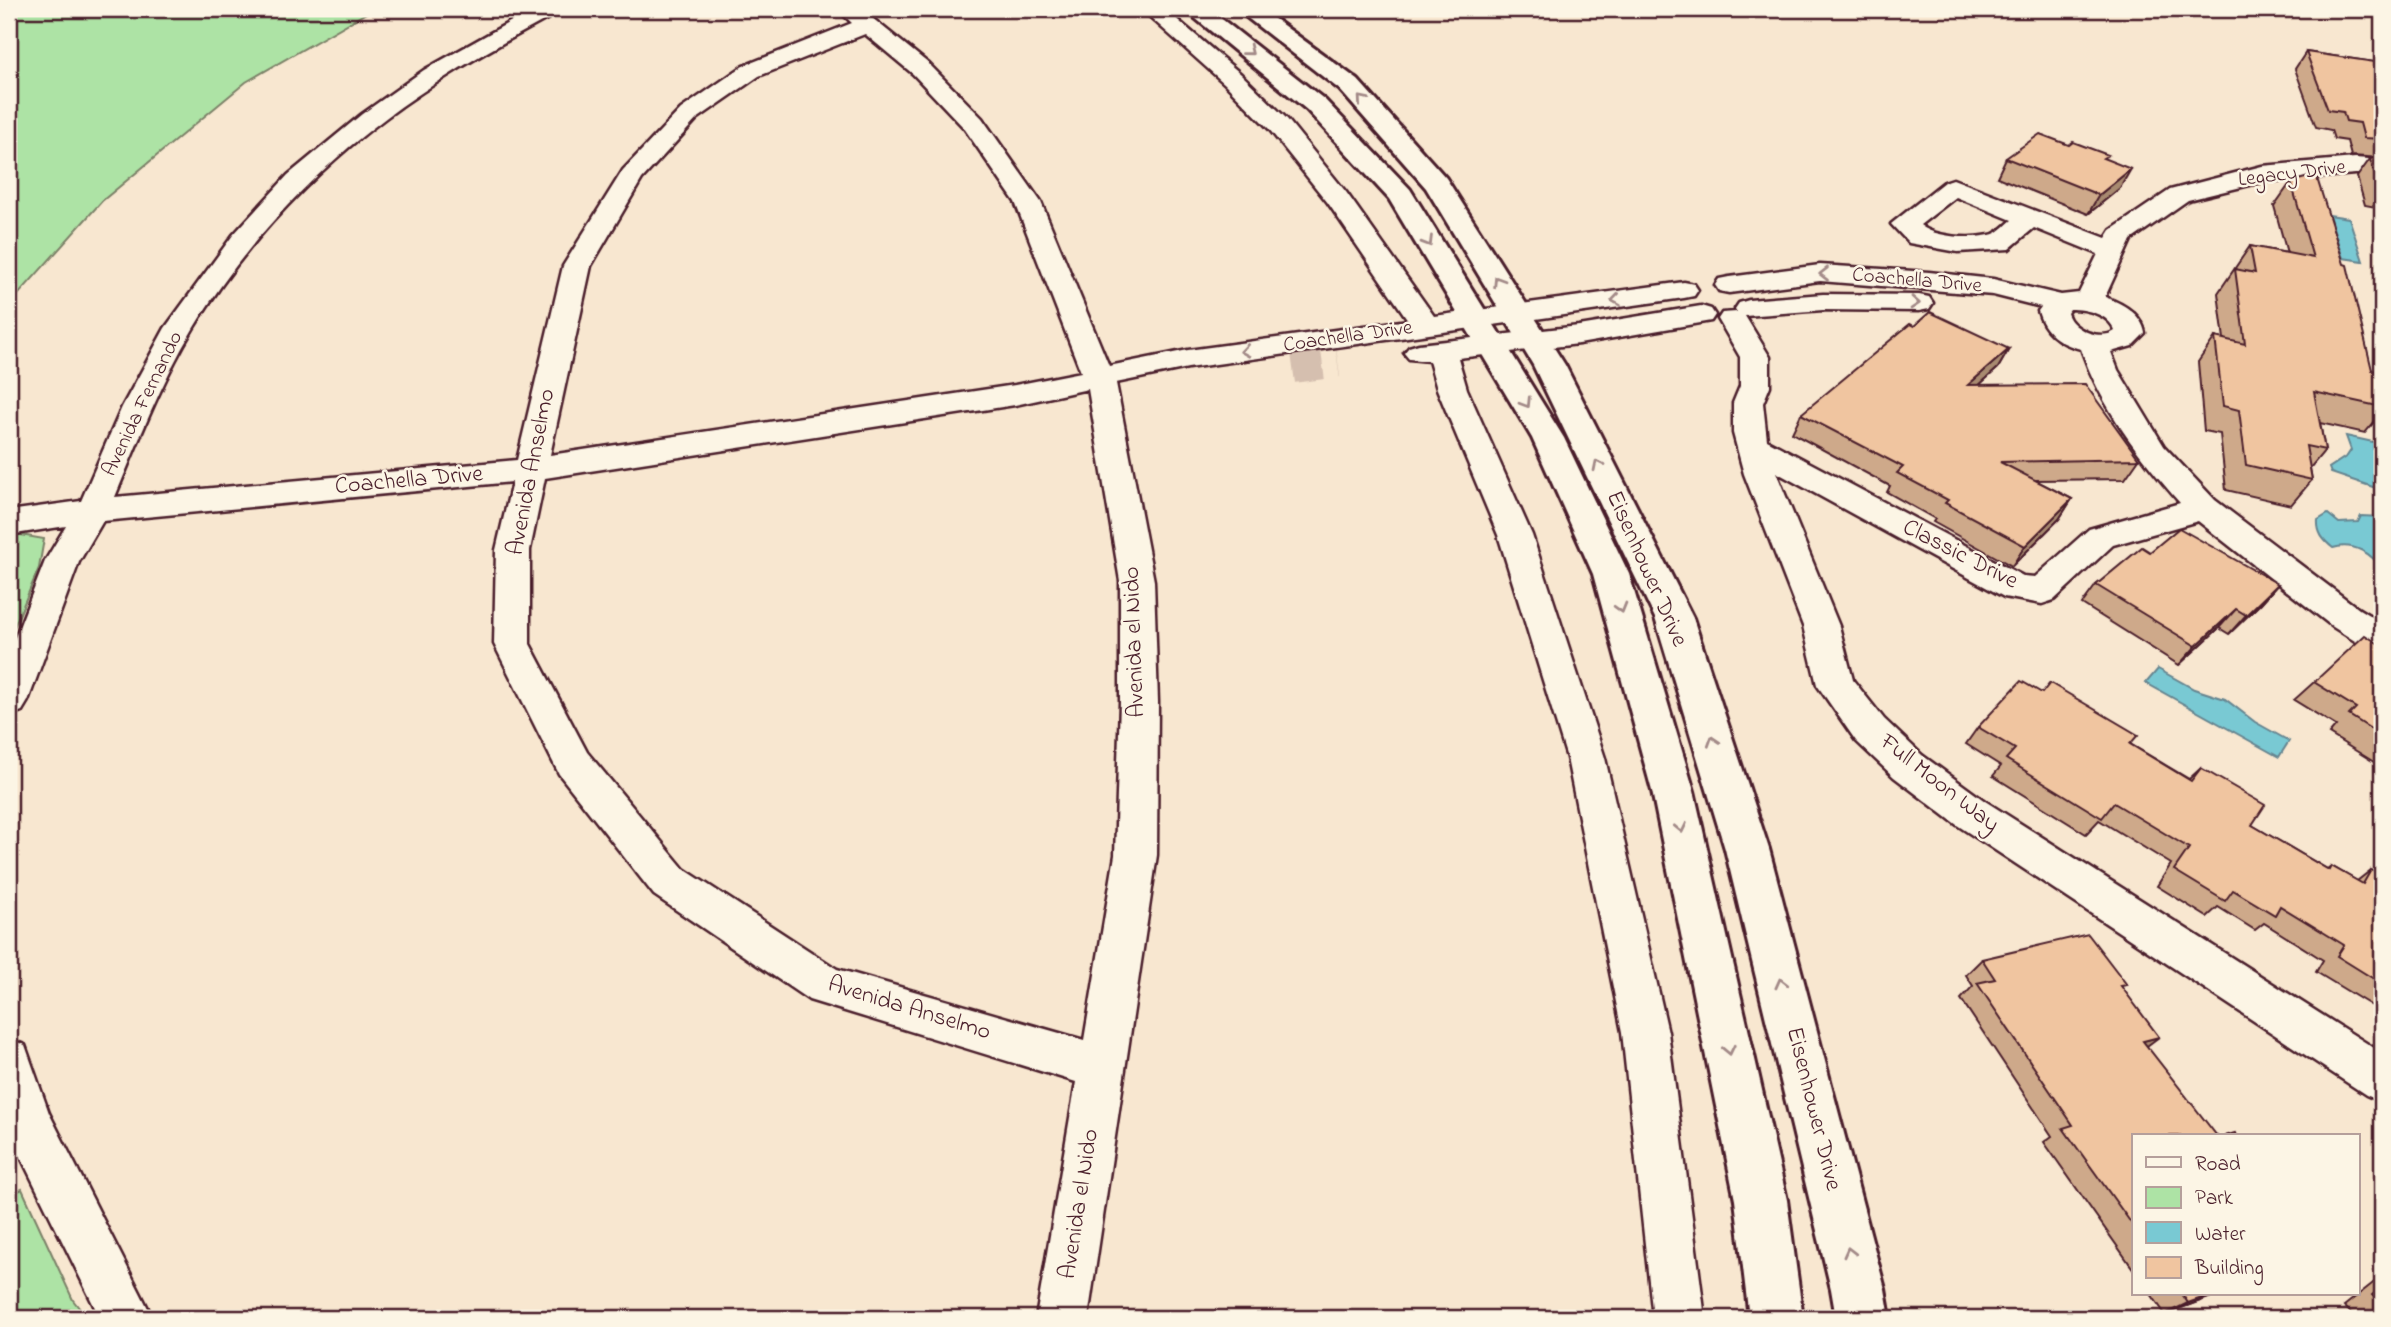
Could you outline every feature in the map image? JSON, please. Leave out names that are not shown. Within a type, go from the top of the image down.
[{"type":"main road","name":"Eisenhower Drive","points":[[1195,9],[1316,105],[1400,195],[1548,438],[1611,574],[1673,791],[1761,1199],[1776,1318]]},
{"type":"main road","name":"Eisenhower Drive","points":[[1247,9],[1349,85],[1437,184],[1526,326],[1674,618],[1747,849],[1858,1289],[1863,1318]]},
{"type":"street","name":"Avenida Fernando","points":[[9,701],[62,561],[93,511],[138,407],[179,328],[242,241],[297,180],[370,119],[432,75],[548,9]]},
{"type":"street","points":[[1152,9],[1201,49],[1278,124],[1340,204],[1434,338],[1452,389],[1516,535],[1586,758],[1645,1032],[1679,1318]]},
{"type":"street","name":"Avenida el Nido","points":[[856,17],[921,69],[973,123],[1028,202],[1101,384],[1137,581],[1139,702],[1136,855],[1062,1318]]},
{"type":"street","name":"Avenida Anselmo","points":[[856,17],[751,71],[689,114],[632,175],[578,266],[555,357],[513,550],[512,644],[573,763],[669,882],[825,986],[1101,1067]]},
{"type":"street","name":"Legacy Drive","points":[[2069,309],[2113,250],[2120,236],[2179,195],[2262,174],[2355,166],[2382,167]]},
{"type":"street","points":[[2031,218],[2113,250]]},
{"type":"street","name":"Coachella Drive","points":[[1526,326],[1684,290],[1702,281],[1729,285],[1820,273],[1981,286],[2069,309]]},
{"type":"street","points":[[1684,290],[1682,295],[1687,306],[1727,315],[1748,299],[1744,293],[1729,285]]},
{"type":"street","name":"Coachella Drive","points":[[1101,384],[1188,359],[1434,338],[1526,326],[1727,315],[1823,302],[1908,302],[2007,313],[2069,309],[2114,311],[2129,326],[2130,333],[2118,342],[2092,342],[2071,335],[2069,309]]},
{"type":"street","name":"Full Moon Way","points":[[1727,315],[1755,357],[1755,386],[1748,403],[1749,433],[1760,474],[1821,626],[1836,685],[1870,730],[1908,766],[1971,813],[2382,1079]]},
{"type":"street","name":"Coachella Drive","points":[[1338,362],[1434,338]]},
{"type":"street","points":[[2092,342],[2103,370],[2153,453],[2203,508],[2346,618],[2382,640]]},
{"type":"street","name":"Coachella Drive","points":[[9,523],[93,511],[532,469],[1015,395],[1101,384],[1293,368]]},
{"type":"street","name":"Classic Drive","points":[[1753,446],[2016,588],[2042,591],[2101,537],[2203,508]]},
{"type":"street","points":[[9,1061],[28,1122],[127,1318]]},
{"type":"green space","points":[[9,9],[373,9],[246,82],[102,201],[9,305]]},
{"type":"green space","points":[[9,533],[44,539],[39,568],[9,639]]},
{"type":"green space","points":[[22,1189],[73,1300],[87,1318],[9,1318],[9,1196]]},
{"type":"water","points":[[2329,215],[2349,218],[2363,261],[2343,258]]},
{"type":"water","points":[[2346,436],[2382,444],[2382,490],[2331,473],[2329,468],[2347,456],[2351,450]]},
{"type":"water","points":[[2328,514],[2339,523],[2358,522],[2361,516],[2382,517],[2382,571],[2368,554],[2355,548],[2333,548],[2326,542],[2321,536],[2318,520]]},
{"type":"water","points":[[2158,669],[2194,689],[2225,699],[2255,722],[2289,741],[2279,757],[2146,683]]},
{"type":"building","points":[[2306,52],[2382,63],[2382,139],[2364,138],[2360,123],[2346,121],[2343,112],[2328,110]]},
{"type":"building","points":[[2040,134],[2108,155],[2103,158],[2131,169],[2099,195],[2006,158]]},
{"type":"building","points":[[2382,158],[2382,188],[2379,187],[2370,159]]},
{"type":"building","points":[[2316,175],[2344,264],[2347,265],[2372,370],[2377,371],[2382,390],[2382,407],[2314,392],[2325,450],[2306,446],[2312,480],[2246,465],[2239,410],[2223,406],[2215,337],[2245,344],[2235,269],[2255,273],[2250,246],[2313,258],[2291,182]]},
{"type":"building","points":[[1930,312],[2009,349],[1968,385],[2085,384],[2139,459],[2000,462],[2072,499],[2025,546],[1945,503],[1948,500],[1897,473],[1903,467],[1801,414],[1910,324],[1914,326]]},
{"type":"building","points":[[2179,528],[2278,584],[2246,615],[2236,609],[2196,646],[2096,585],[2142,547],[2150,552]]},
{"type":"building","points":[[2365,635],[2382,646],[2382,736],[2349,715],[2356,708],[2314,682]]},
{"type":"building","points":[[2021,681],[2042,693],[2050,683],[2138,735],[2130,744],[2191,781],[2201,768],[2265,805],[2252,825],[2329,870],[2331,866],[2363,884],[2371,870],[2382,877],[2382,984],[2337,956],[2344,945],[2280,906],[2275,915],[2233,890],[2225,901],[2174,870],[2189,848],[2114,803],[2102,818],[2006,759],[2015,749],[1978,727]]},
{"type":"building","points":[[2088,934],[2127,985],[2121,986],[2159,1037],[2143,1041],[2215,1134],[2132,1134],[2132,1224],[2063,1128],[2073,1125],[1977,983],[1995,979],[1982,959]]},
{"type":"building","points":[[2382,1287],[2382,1305],[2372,1295]]},
{"type":"building","points":[[2183,1296],[2207,1296],[2188,1303]]},
{"type":"tunnel","points":[[1293,368],[1338,362]]}]
